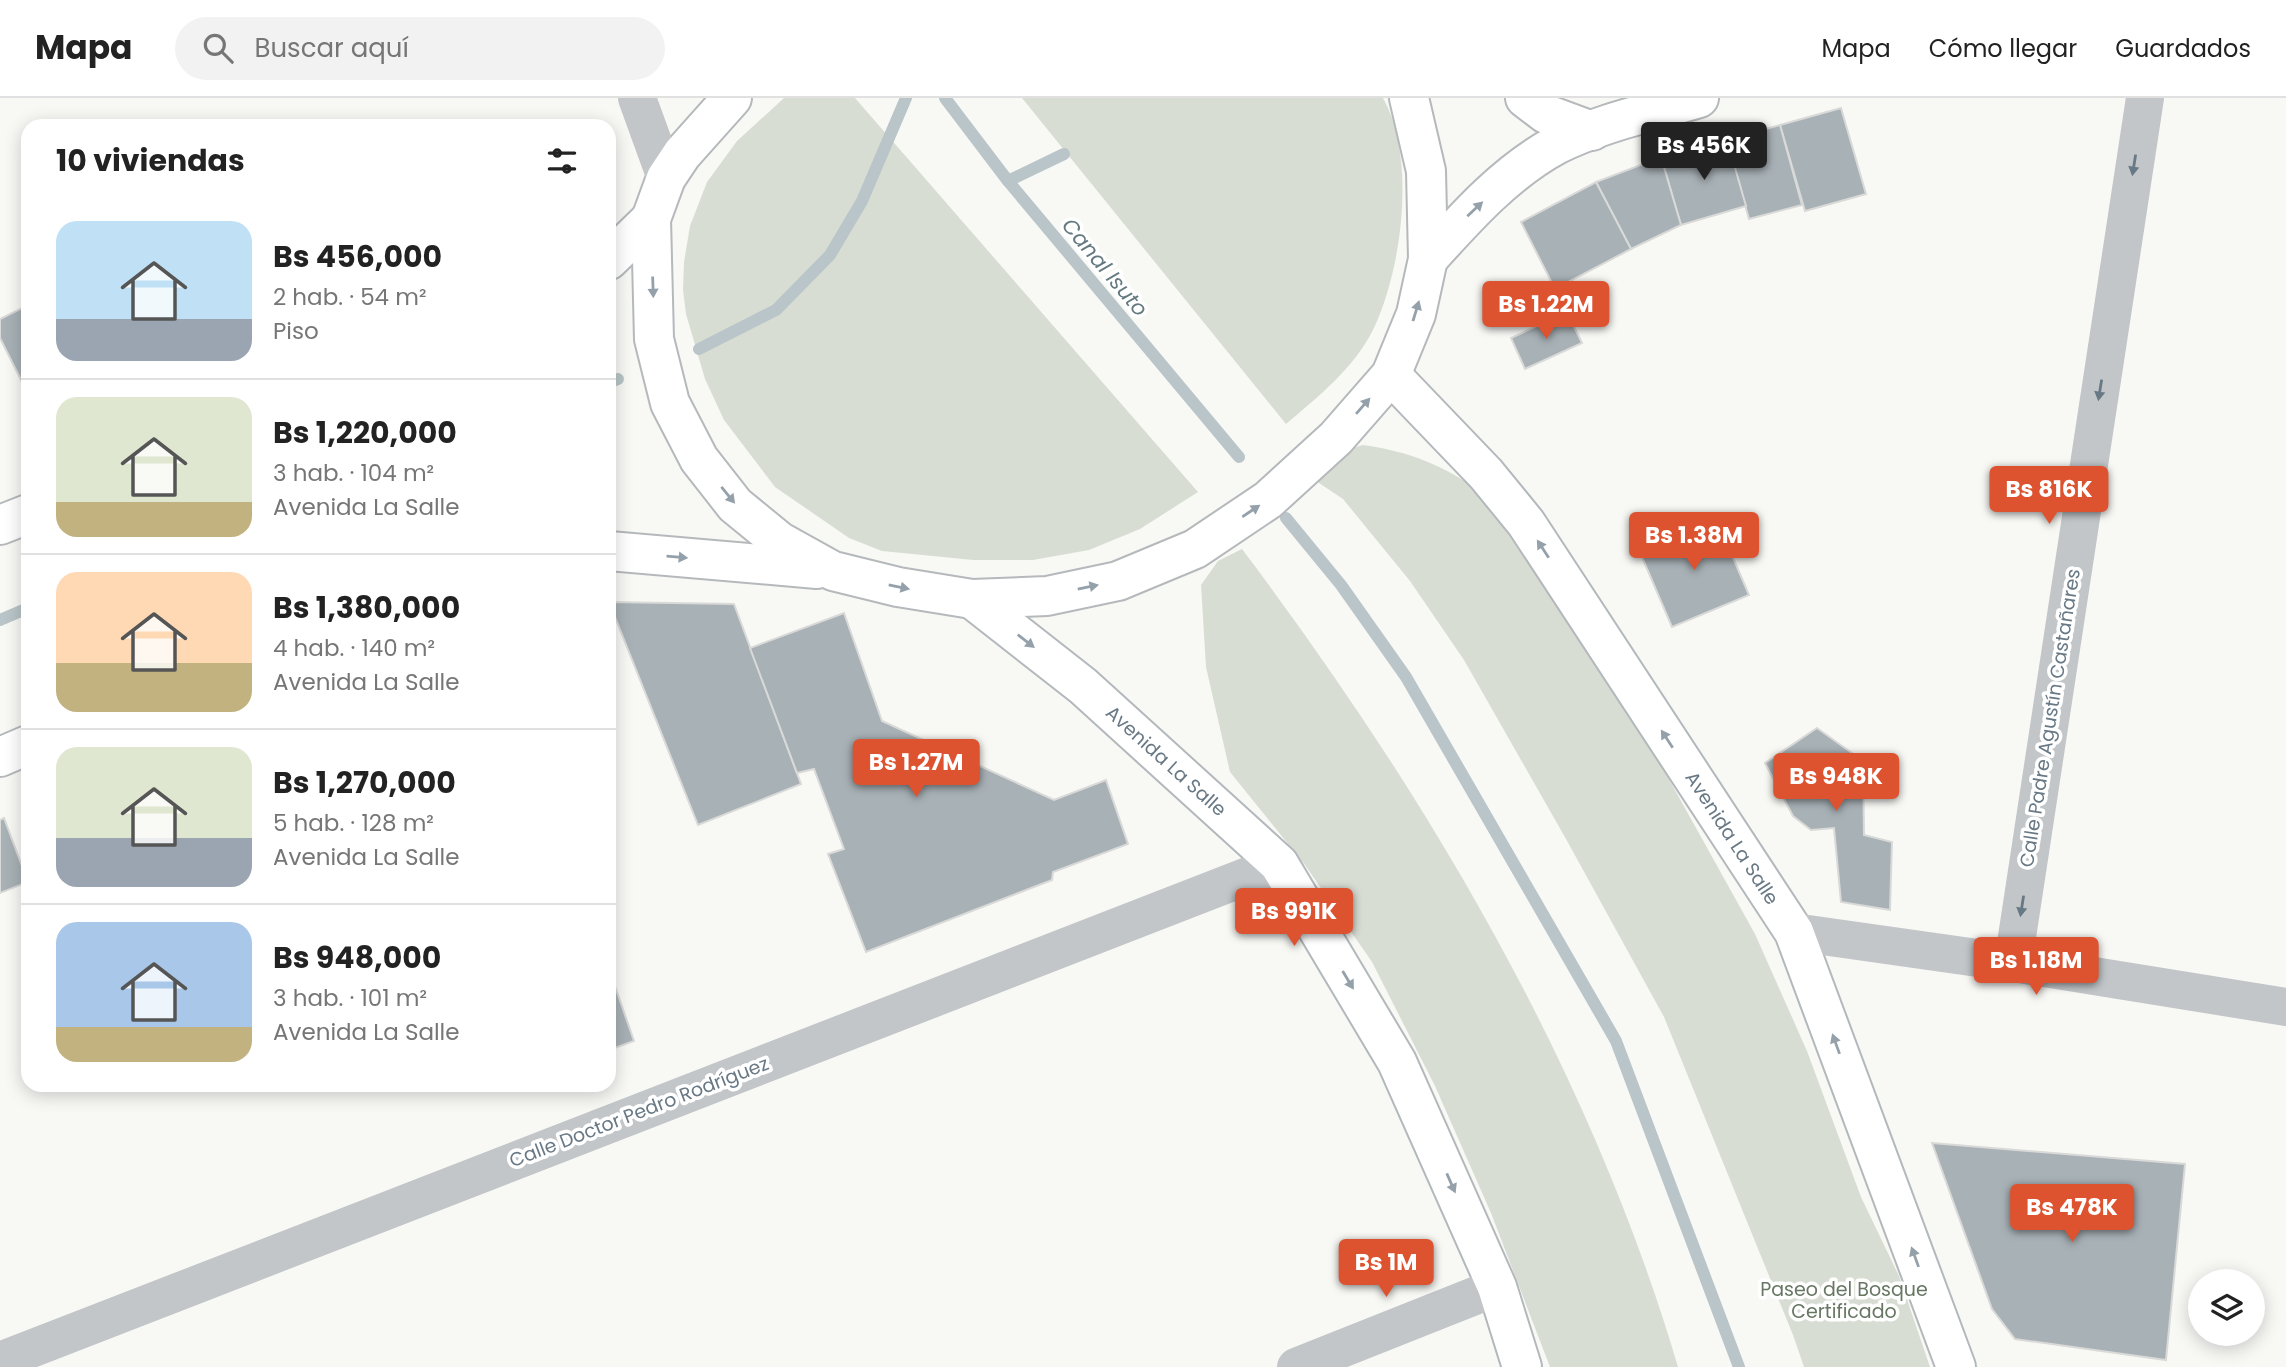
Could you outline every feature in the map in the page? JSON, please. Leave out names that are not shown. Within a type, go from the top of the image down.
[{"type":"main road","points":[[732,98],[682,154],[666,178],[651,219],[654,340],[670,402],[699,459],[736,505],[779,541],[833,570]]},
{"type":"main road","points":[[616,552],[833,570],[898,587],[972,599],[1046,596],[1118,581],[1195,549],[1268,500],[1336,438],[1391,374],[1416,314],[1428,259],[1426,171],[1409,98]]},
{"type":"main road","points":[[1525,98],[1546,114],[1592,131]]},
{"type":"main road","points":[[1428,259],[1469,214],[1518,170],[1556,145],[1699,98]]},
{"type":"main road","points":[[616,253],[651,219]]},
{"type":"main road","name":"Avenida La Salle","points":[[1391,374],[1486,474],[1526,523],[1794,932],[1956,1367]]},
{"type":"main road","points":[[0,525],[21,517]]},
{"type":"main road","name":"Avenida La Salle","points":[[972,599],[1083,686],[1279,864],[1397,1062],[1497,1287],[1522,1367]]},
{"type":"main road","points":[[0,757],[21,748]]},
{"type":"street","points":[[637,98],[666,178]]},
{"type":"street","name":"Calle Padre Agustín Castañares","points":[[2013,963],[2145,98]]},
{"type":"street","name":"Calle Doctor Pedro Rodríguez","points":[[0,1361],[1279,864]]},
{"type":"street","points":[[1794,932],[2013,963],[2286,1007]]},
{"type":"street","points":[[1296,1367],[1497,1287]]},
{"type":"green space","points":[[784,98],[855,98],[1198,492],[1140,529],[1089,550],[1033,560],[973,560],[882,551],[849,538],[775,487],[724,420],[705,379],[686,314],[683,290],[690,226],[707,182],[737,141]]},
{"type":"green space","points":[[1022,98],[1383,98],[1394,123],[1400,151],[1402,214],[1392,277],[1383,305],[1373,330],[1356,357],[1334,381],[1286,424]]},
{"type":"green space","name":"Paseo del Bosque Certificado","points":[[1363,445],[1396,451],[1442,468],[1485,495],[1621,693],[1755,934],[1807,1051],[1861,1197],[1899,1276],[1930,1367],[1804,1367],[1664,1017],[1566,839],[1464,660],[1410,581],[1343,499],[1316,481],[1349,449]]},
{"type":"green space","points":[[1242,549],[1311,643],[1376,739],[1497,939],[1550,1042],[1599,1148],[1642,1256],[1678,1367],[1550,1367],[1491,1213],[1435,1086],[1372,962],[1305,865],[1230,772],[1206,667],[1201,585],[1218,561]]},
{"type":"building","points":[[1841,108],[1866,194],[1805,211],[1780,125]]},
{"type":"building","points":[[1780,125],[1802,205],[1749,219],[1727,140]]},
{"type":"building","points":[[1727,140],[1746,206],[1681,225],[1661,157]]},
{"type":"building","points":[[1661,157],[1681,225],[1631,249],[1596,182]]},
{"type":"building","points":[[1596,182],[1631,249],[1555,289],[1521,222]]},
{"type":"building","points":[[21,308],[21,380],[0,338],[0,319]]},
{"type":"building","points":[[1567,312],[1582,343],[1525,369],[1511,338]]},
{"type":"building","points":[[1716,518],[1749,595],[1672,627],[1639,550]]},
{"type":"building","points":[[616,602],[734,604],[801,784],[698,825],[616,620]]},
{"type":"building","points":[[844,613],[882,721],[1054,800],[1106,780],[1128,844],[1053,872],[1052,880],[866,952],[828,854],[844,849],[814,769],[797,773],[750,648]]},
{"type":"building","points":[[1817,728],[1863,761],[1864,835],[1892,842],[1890,910],[1841,902],[1834,828],[1811,830],[1793,816],[1765,763]]},
{"type":"building","points":[[4,818],[21,863],[21,885],[0,893],[0,820]]},
{"type":"building","points":[[616,989],[634,1041],[616,1047]]},
{"type":"building","points":[[1932,1143],[2185,1164],[2166,1360],[2015,1339],[1992,1309]]},
{"type":"waterway","points":[[699,349],[776,310],[830,255],[862,201],[906,98]]},
{"type":"waterway","name":"Canal Isuto","points":[[945,98],[1008,181],[1239,457]]},
{"type":"waterway","points":[[1008,181],[1064,154]]},
{"type":"waterway","points":[[1286,518],[1341,585],[1406,677],[1616,1041],[1739,1367]]},
{"type":"waterway","points":[[0,620],[21,611]]}]
